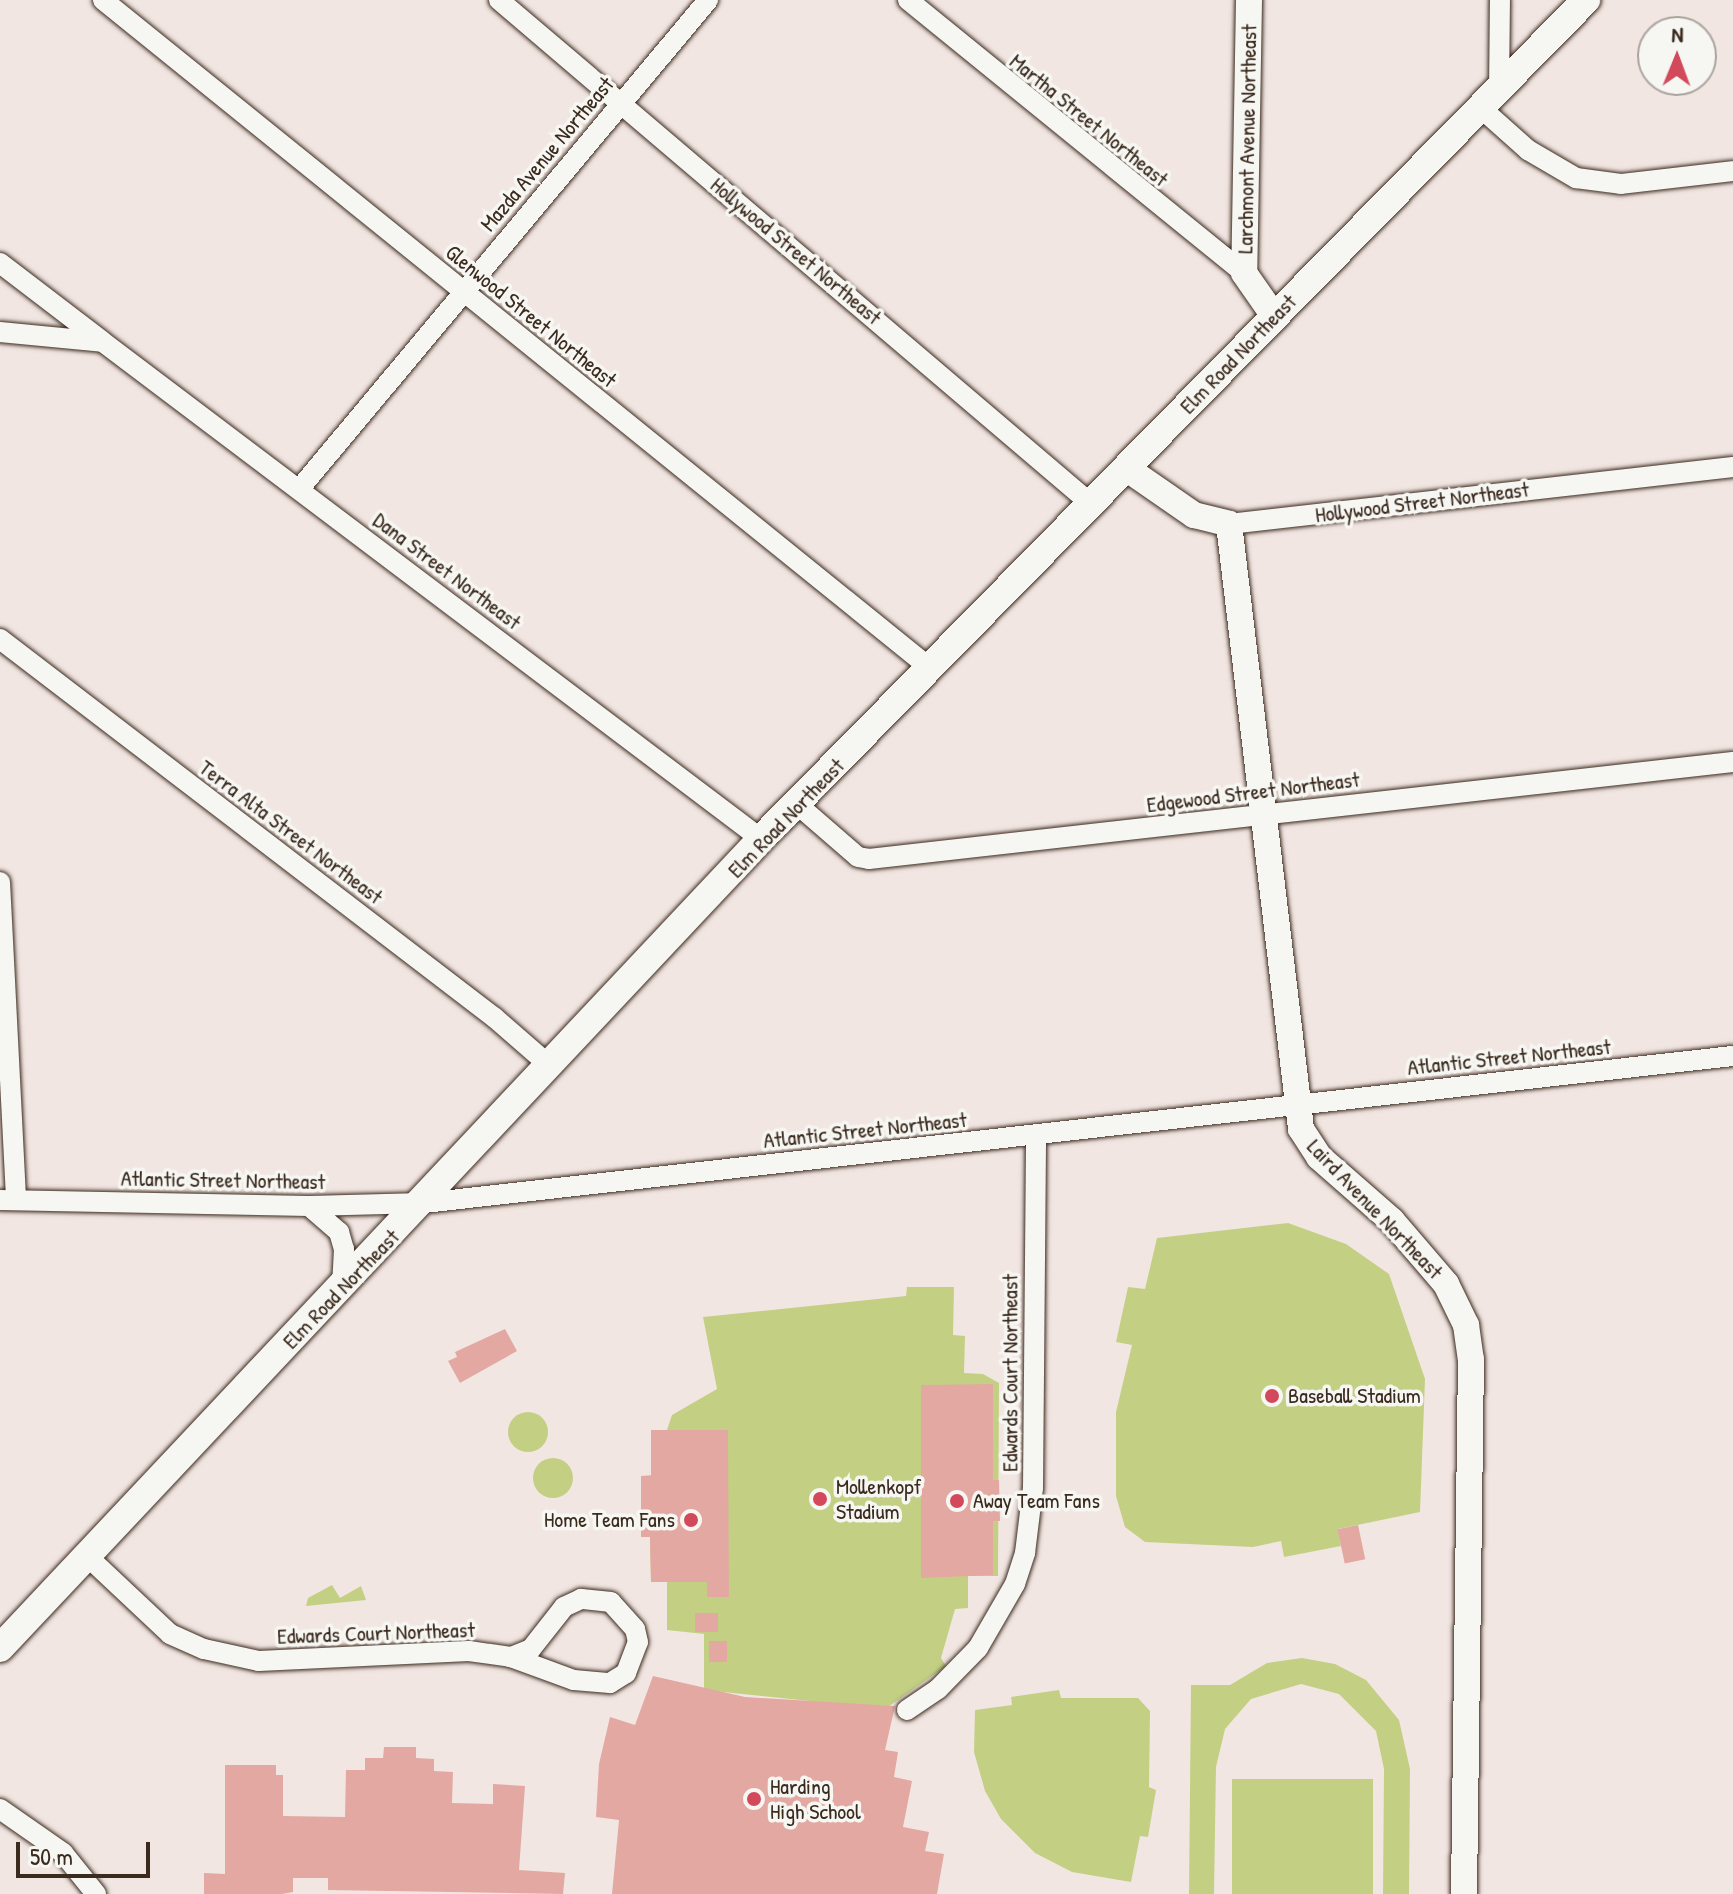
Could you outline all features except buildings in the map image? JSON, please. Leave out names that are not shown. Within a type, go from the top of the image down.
[{"type":"main road","name":"Elm Road Northeast","points":[[0,1648],[424,1203],[761,839],[798,805],[1090,503],[1586,0]]},
{"type":"street","name":"Glenwood Street Northeast","points":[[103,0],[930,668]]},
{"type":"street","name":"Hollywood Street Northeast","points":[[499,0],[1090,503]]},
{"type":"street","name":"Mazda Avenue Northeast","points":[[301,487],[708,0]]},
{"type":"street","name":"Martha Street Northeast","points":[[908,0],[1244,273]]},
{"type":"street","name":"Larchmont Avenue Northeast","points":[[1249,0],[1244,273],[1274,316]]},
{"type":"street","points":[[1500,0],[1490,100],[1528,150],[1576,178],[1621,184],[1733,171]]},
{"type":"street","name":"Dana Street Northeast","points":[[0,263],[301,487],[761,839]]},
{"type":"street","points":[[0,332],[103,342]]},
{"type":"street","name":"Hollywood Street Northeast","points":[[1126,468],[1194,515],[1229,524],[1733,467]]},
{"type":"street","name":"Laird Avenue Northeast","points":[[1229,524],[1298,1108],[1309,1146],[1415,1247],[1446,1284],[1466,1325],[1471,1359],[1464,1894]]},
{"type":"street","name":"Terra Alta Street Northeast","points":[[0,639],[495,1018],[550,1066]]},
{"type":"street","name":"Edgewood Street Northeast","points":[[798,805],[858,857],[869,859],[1733,762]]},
{"type":"street","points":[[0,882],[8,1200]]},
{"type":"street","name":"Atlantic Street Northeast","points":[[8,1200],[309,1206],[424,1203],[1298,1108],[1733,1056]]},
{"type":"street","name":"Edwards Court Northeast","points":[[907,1710],[938,1689],[978,1648],[1015,1584],[1025,1553],[1033,1488],[1036,1135]]},
{"type":"street","points":[[309,1206],[339,1232],[344,1249],[342,1288]]},
{"type":"street","name":"Edwards Court Northeast","points":[[86,1555],[149,1618],[204,1649],[280,1663],[435,1650],[511,1657],[574,1680],[610,1683],[626,1673],[638,1642],[635,1629],[611,1602],[581,1599],[564,1607],[531,1649],[511,1657]]},
{"type":"street","points":[[0,1809],[63,1853],[96,1894]]},
{"type":"green space","name":"Baseball Stadium","points":[[1288,1223],[1346,1244],[1389,1274],[1425,1379],[1420,1512],[1338,1529],[1341,1546],[1284,1557],[1281,1541],[1253,1547],[1145,1542],[1125,1527],[1116,1496],[1116,1412],[1132,1345],[1116,1342],[1128,1287],[1145,1289],[1157,1238]]},
{"type":"green space","name":"Mollenkopf Stadium","points":[[907,1287],[954,1287],[953,1335],[965,1336],[964,1373],[983,1374],[999,1383],[998,1576],[968,1576],[968,1608],[955,1609],[941,1658],[946,1666],[885,1709],[704,1690],[704,1634],[667,1630],[667,1582],[651,1582],[650,1537],[641,1537],[641,1476],[651,1475],[651,1430],[667,1430],[672,1415],[717,1389],[703,1317],[906,1296]]},
{"type":"green space","points":[[528,1412],[542,1418],[548,1432],[542,1446],[528,1452],[514,1446],[508,1432],[514,1418]]},
{"type":"green space","points":[[553,1458],[567,1464],[573,1478],[567,1492],[553,1498],[539,1492],[533,1478],[539,1464]]},
{"type":"green space","points":[[332,1585],[340,1598],[361,1586],[366,1600],[306,1606],[308,1598]]},
{"type":"green space","points":[[1302,1658],[1335,1664],[1366,1680],[1399,1720],[1410,1769],[1409,1894],[1383,1894],[1384,1769],[1376,1731],[1339,1694],[1301,1684],[1251,1699],[1225,1729],[1216,1767],[1214,1894],[1189,1894],[1191,1685],[1230,1685],[1267,1663]]},
{"type":"green space","points":[[1059,1690],[1061,1698],[1138,1698],[1150,1711],[1149,1787],[1156,1790],[1148,1837],[1140,1836],[1131,1882],[1072,1872],[1035,1853],[1001,1819],[985,1791],[974,1752],[975,1710],[1012,1705],[1011,1697]]},
{"type":"green space","points":[[1232,1779],[1373,1779],[1373,1894],[1232,1894]]},
{"type":"place","name":"Baseball Stadium","points":[[1272,1396]]},
{"type":"place","name":"Mollenkopf Stadium","points":[[820,1499]]},
{"type":"place","name":"Away Team Fans","points":[[957,1501]]},
{"type":"place","name":"Home Team Fans","points":[[691,1520]]},
{"type":"place","name":"Harding High School","points":[[754,1799]]}]
